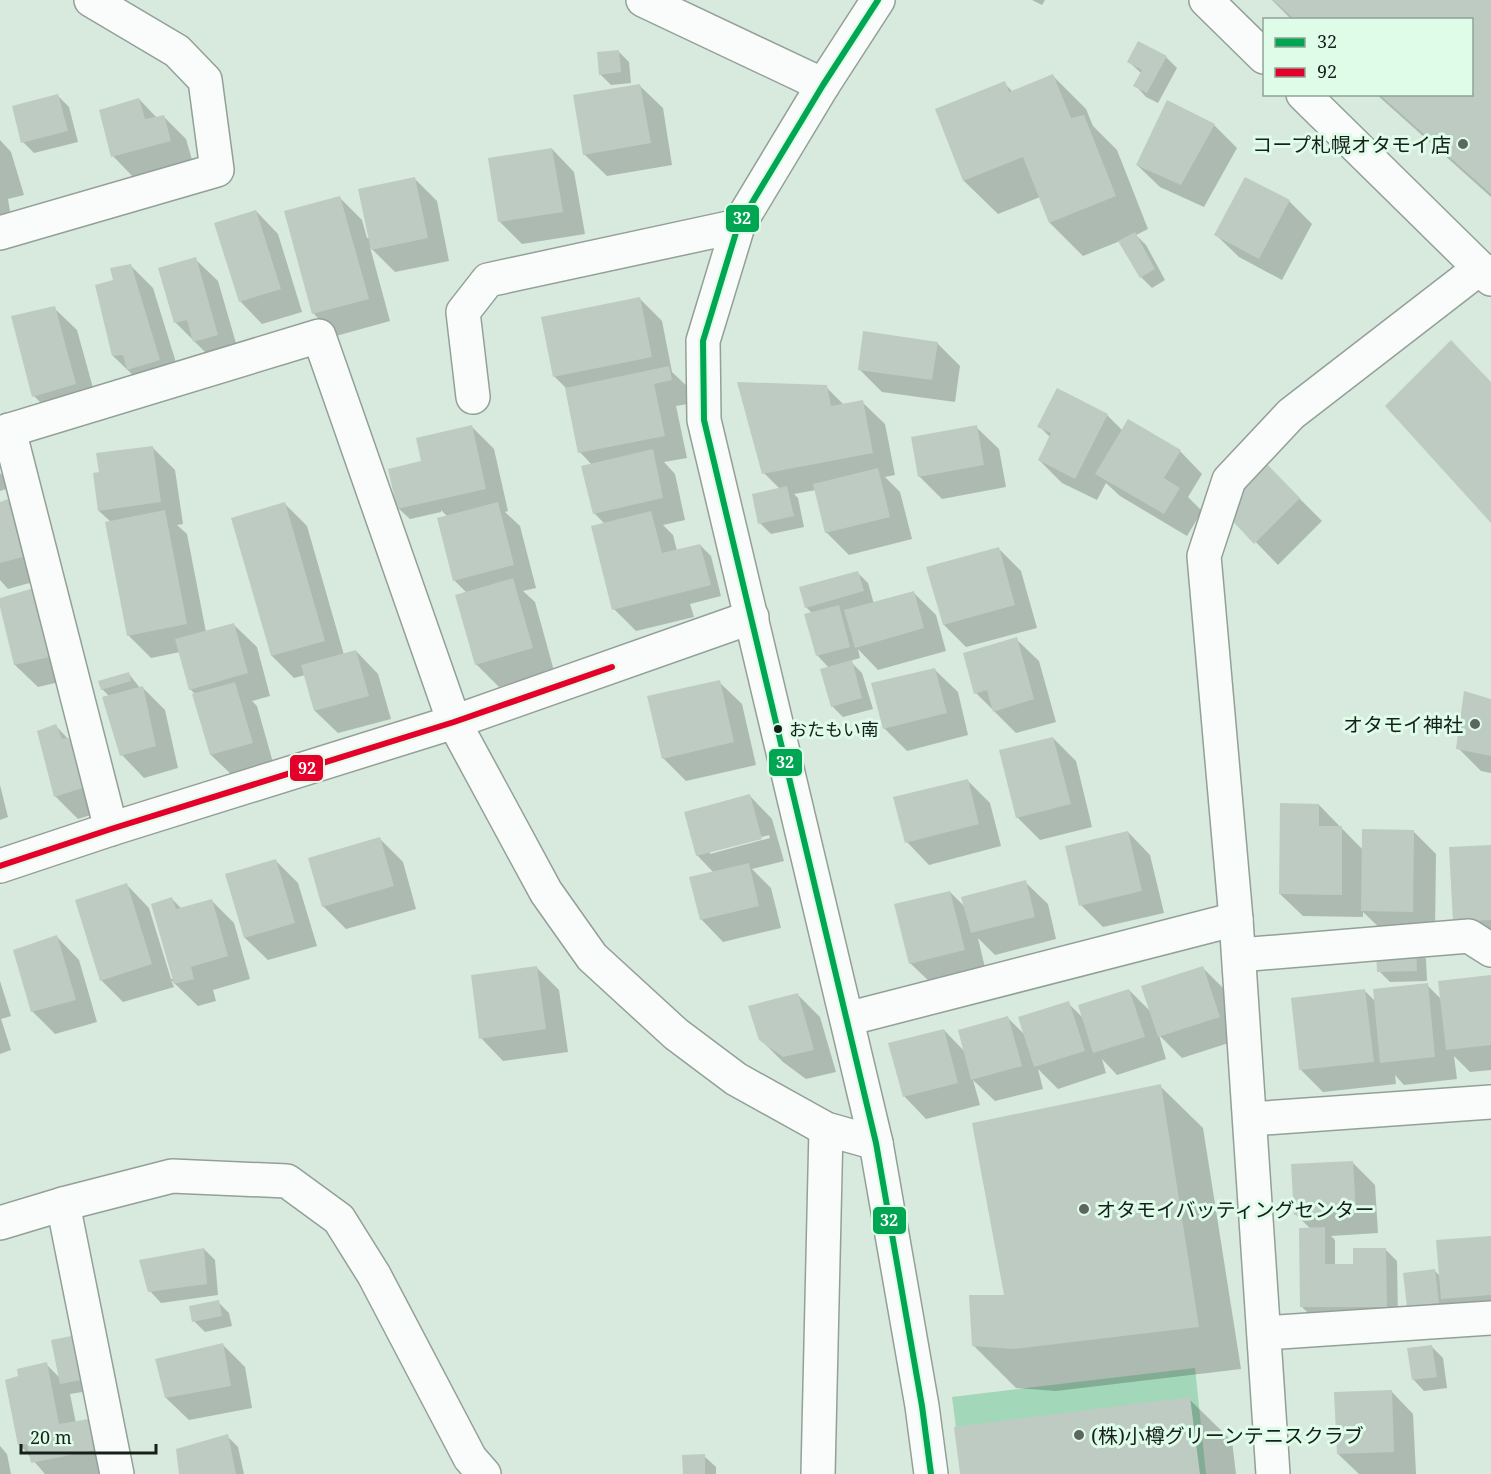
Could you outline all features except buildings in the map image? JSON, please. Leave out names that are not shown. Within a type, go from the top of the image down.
[{"type":"street","points":[[0,233],[217,170],[205,80],[177,51],[91,0]]},
{"type":"street","points":[[643,0],[823,85]]},
{"type":"street","points":[[878,0],[823,85],[738,226],[704,341],[704,420],[876,1143],[922,1406],[931,1474]]},
{"type":"street","points":[[1206,0],[1263,56]]},
{"type":"street","points":[[1273,1474],[1239,954],[1204,556],[1228,480],[1291,414],[1486,273],[1305,96]]},
{"type":"street","points":[[473,397],[463,312],[488,280],[738,226]]},
{"type":"street","points":[[111,828],[4,432],[319,336],[454,722],[546,892],[592,957],[676,1034],[736,1079],[826,1129],[876,1143]]},
{"type":"street","points":[[0,866],[111,828],[454,722],[752,617]]},
{"type":"street","points":[[847,1019],[1236,919]]},
{"type":"street","points":[[1239,954],[1469,936],[1491,950]]},
{"type":"street","points":[[1250,1119],[1491,1102]]},
{"type":"street","points":[[818,1474],[826,1129]]},
{"type":"street","points":[[0,1223],[172,1176],[287,1181],[339,1219],[374,1275],[470,1458],[484,1474]]},
{"type":"street","points":[[63,1204],[117,1474]]},
{"type":"street","points":[[1264,1333],[1491,1318]]},
{"type":"green space","name":"(株)小樽グリーンテニスクラブ","points":[[1195,1368],[1206,1474],[962,1474],[952,1397]]},
{"type":"transit line","name":"32","points":[[878,0],[823,85],[738,226],[703,341],[704,420],[876,1143],[922,1406],[931,1474]]},
{"type":"transit line","name":"92","points":[[0,866],[454,722],[612,667]]},
{"type":"place","name":"コープ札幌オタモイ店","points":[[1463,144]]},
{"type":"place","name":"オタモイ神社","points":[[1475,724]]},
{"type":"place","name":"おたもい南","points":[[778,729]]},
{"type":"place","name":"オタモイバッティングセンター","points":[[1084,1209]]},
{"type":"place","name":"(株)小樽グリーンテニスクラブ","points":[[1079,1435]]}]
